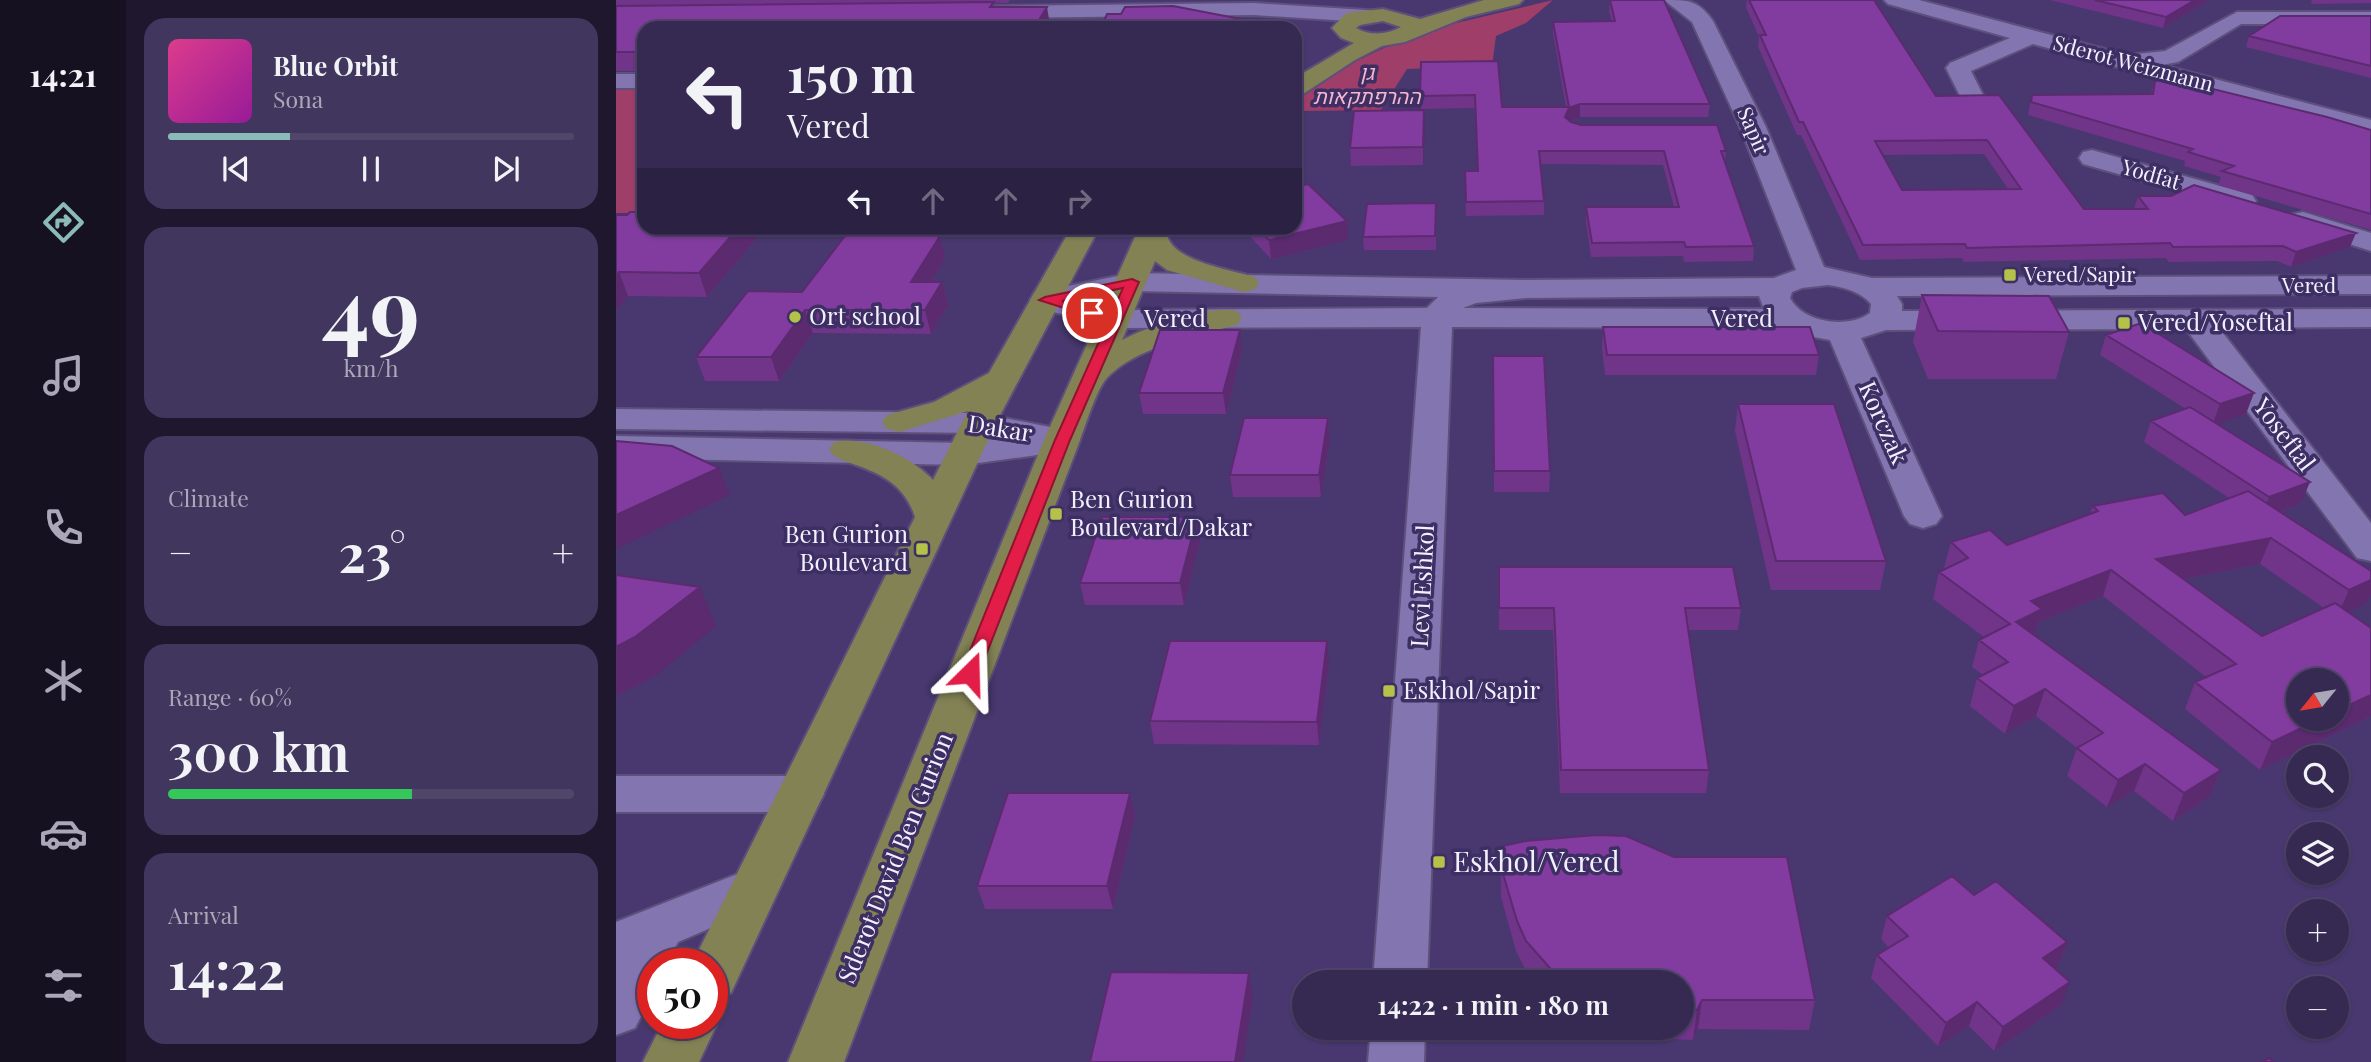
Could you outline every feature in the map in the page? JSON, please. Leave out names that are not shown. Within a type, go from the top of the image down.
[{"type":"main road","points":[[1302,59],[1345,28],[1375,15],[1437,0]]},
{"type":"main road","points":[[1345,28],[1358,37],[1380,39],[1401,36],[1459,12],[1512,0]]},
{"type":"main road","points":[[1375,15],[1410,21],[1413,29]]},
{"type":"main road","points":[[1302,84],[1347,55],[1380,39]]},
{"type":"main road","points":[[726,948],[972,439],[1081,235]]},
{"type":"main road","name":"Sderot David Ben Gurion","points":[[816,1062],[1062,440],[1132,282],[1150,235]]},
{"type":"main road","points":[[1154,235],[1158,250],[1178,264],[1244,283]]},
{"type":"main road","points":[[1092,374],[1130,346],[1146,339],[1226,318]]},
{"type":"main road","points":[[899,422],[946,409],[1004,379]]},
{"type":"main road","points":[[847,450],[877,459],[918,483],[930,501],[934,518]]},
{"type":"main road","points":[[671,1062],[682,1039]]},
{"type":"street","name":"Sapir","points":[[1675,0],[1695,12],[1702,21],[1753,127],[1814,276]]},
{"type":"street","name":"Sderot Weizmann","points":[[1895,0],[1948,7],[2031,37],[2371,128]]},
{"type":"street","name":"Sderot Weizmann","points":[[1972,0],[2205,60]]},
{"type":"street","points":[[1083,20],[1254,9],[1375,15]]},
{"type":"street","points":[[974,16],[1083,20],[1255,18],[1282,21]]},
{"type":"street","points":[[2109,57],[2151,60],[2179,53],[2237,18],[2371,18]]},
{"type":"street","points":[[1302,23],[1345,28]]},
{"type":"street","points":[[1972,97],[1958,68],[2031,37]]},
{"type":"street","points":[[616,81],[637,81]]},
{"type":"street","points":[[1726,128],[1753,127]]},
{"type":"street","name":"Yodfat","points":[[2092,158],[2247,202],[2371,242]]},
{"type":"street","name":"Vered","points":[[1045,300],[1132,282],[1526,289],[1779,287],[1787,282],[1814,276],[1843,278],[1869,287],[2371,285]]},
{"type":"street","points":[[1779,287],[1774,295],[1774,303],[1780,312],[1790,319]]},
{"type":"street","points":[[1869,287],[1886,304],[1886,313],[1880,321]]},
{"type":"street","points":[[1436,336],[1444,304],[1457,298],[1526,289]]},
{"type":"street","name":"Vered","points":[[1045,300],[1115,319],[1226,318],[1436,336],[1458,329],[1479,317],[1790,319],[1814,328],[1842,331],[1858,330],[1880,321],[2371,318]]},
{"type":"street","name":"Yoseftal","points":[[2196,320],[2371,549]]},
{"type":"street","name":"Korczak","points":[[1842,331],[1923,516]]},
{"type":"street","name":"Levi Eshkol","points":[[1401,970],[1436,336]]},
{"type":"street","name":"Dakar","points":[[616,419],[899,422],[972,439]]},
{"type":"street","name":"Dakar","points":[[616,447],[847,450],[972,439],[1062,440]]},
{"type":"street","points":[[616,794],[800,794]]},
{"type":"street","points":[[616,1011],[639,935],[755,887]]},
{"type":"street","points":[[1396,1062],[1397,1040]]},
{"type":"green space","name":"גן ההרפתקאות","points":[[1553,0],[1526,23],[1496,36],[1492,66],[1407,69],[1381,110],[1302,111],[1302,92],[1333,72],[1386,47],[1421,37],[1435,28]]},
{"type":"green space","points":[[616,85],[637,85],[637,213],[616,213]]},
{"type":"building","points":[[1610,0],[1664,0],[1710,104],[1580,104],[1569,108],[1565,117],[1581,125],[1717,125],[1726,151],[1721,151],[1754,246],[1686,247],[1684,242],[1592,243],[1586,207],[1679,207],[1664,151],[1539,151],[1544,201],[1466,202],[1465,171],[1478,171],[1475,95],[1420,96],[1421,62],[1498,61],[1502,107],[1569,107],[1553,22],[1615,21]]},
{"type":"building","points":[[1749,0],[1874,0],[1936,96],[1999,95],[2084,209],[2148,209],[2138,196],[2171,196],[2194,185],[2356,233],[2296,252],[2283,246],[2173,247],[2170,243],[1967,248],[1965,244],[1863,245],[1803,122],[1799,122],[1760,35],[1766,35]],"holes":[[[1987,140],[2021,189],[1902,190],[1875,141]]]},
{"type":"building","points":[[2095,0],[2195,0],[2166,17]]},
{"type":"building","points":[[994,2],[990,7],[1047,7],[1038,21],[637,21],[637,52],[616,52],[616,6]]},
{"type":"building","points":[[1173,6],[1252,21],[1104,21],[1107,14],[1121,14],[1125,7]]},
{"type":"building","points":[[2280,16],[2371,16],[2371,66],[2249,36]]},
{"type":"building","points":[[2156,75],[2371,130],[2371,214],[2222,171],[2234,166],[2188,152],[2193,149],[2031,102],[2032,95],[2153,94]]},
{"type":"building","points":[[1424,110],[1423,147],[1350,148],[1354,111]]},
{"type":"building","points":[[1308,184],[1347,221],[1302,232],[1302,185]]},
{"type":"building","points":[[1436,203],[1435,236],[1363,237],[1367,204]]},
{"type":"building","points":[[637,212],[637,235],[732,235],[699,273],[619,272],[616,275],[616,215],[627,215]]},
{"type":"building","points":[[846,235],[940,236],[911,282],[942,282],[925,310],[805,310],[771,357],[696,357],[748,291],[802,292]]},
{"type":"building","points":[[1264,235],[1290,235],[1269,240]]},
{"type":"building","points":[[1922,295],[2049,296],[2069,332],[1938,331]]},
{"type":"building","points":[[2141,323],[2254,393],[2220,404],[2106,335]]},
{"type":"building","points":[[1603,327],[1810,327],[1819,355],[1607,355]]},
{"type":"building","points":[[1160,330],[1240,330],[1223,393],[1139,393]]},
{"type":"building","points":[[1493,356],[1544,356],[1550,471],[1494,471]]},
{"type":"building","points":[[1738,404],[1834,404],[1886,561],[1776,561]]},
{"type":"building","points":[[2190,407],[2310,482],[2269,497],[2151,421]]},
{"type":"building","points":[[1244,418],[1328,418],[1319,475],[1230,475]]},
{"type":"building","points":[[616,441],[672,446],[719,468],[616,515]]},
{"type":"building","points":[[2248,491],[2371,571],[2371,580],[2349,590],[2271,538],[2156,559],[2262,636],[2335,603],[2371,628],[2371,695],[2349,705],[2349,668],[2286,668],[2286,732],[2293,732],[2272,742],[2195,682],[2236,664],[2111,570],[2031,601],[2042,609],[2016,622],[2221,770],[2184,793],[2145,764],[2118,780],[2077,748],[2103,733],[2045,689],[2014,706],[1977,678],[2008,662],[1979,640],[2010,624],[1939,572],[1968,558],[1951,542],[1990,530],[2007,545],[2098,511],[2093,506],[2163,493],[2185,515]]},
{"type":"building","points":[[1102,517],[1197,517],[1180,583],[1080,583]]},
{"type":"building","points":[[1499,567],[1733,567],[1741,608],[1685,608],[1709,770],[1561,770],[1554,608],[1499,608]]},
{"type":"building","points":[[616,575],[700,587],[635,637],[616,647]]},
{"type":"building","points":[[1170,641],[1327,641],[1317,722],[1150,721]]},
{"type":"building","points":[[1008,793],[1130,793],[1107,886],[977,886]]},
{"type":"building","points":[[1596,835],[1626,836],[1674,857],[1787,857],[1815,1000],[1702,1000],[1697,1010],[1694,1010],[1694,970],[1552,970],[1526,941],[1517,921],[1501,867],[1502,846],[1526,841]]},
{"type":"building","points":[[1952,876],[1974,895],[1996,881],[2067,942],[2043,958],[2070,982],[2003,1027],[1977,1002],[1946,1023],[1877,955],[1908,936],[1887,916]]},
{"type":"building","points":[[1111,972],[1249,973],[1235,1062],[1090,1062]]},
{"type":"place","name":"Vered/Sapir","points":[[2010,275]]},
{"type":"place","name":"Ort school","points":[[795,317]]},
{"type":"place","name":"Vered/Yoseftal","points":[[2124,323]]},
{"type":"place","name":"Ben Gurion Boulevard/Dakar","points":[[1056,514]]},
{"type":"place","name":"Ben Gurion Boulevard","points":[[922,549]]},
{"type":"place","name":"Eskhol/Sapir","points":[[1389,691]]},
{"type":"place","name":"Eskhol/Vered","points":[[1439,862]]},
{"type":"route","points":[[970,673],[1062,440],[1132,282],[1045,300],[1092,313]]}]
